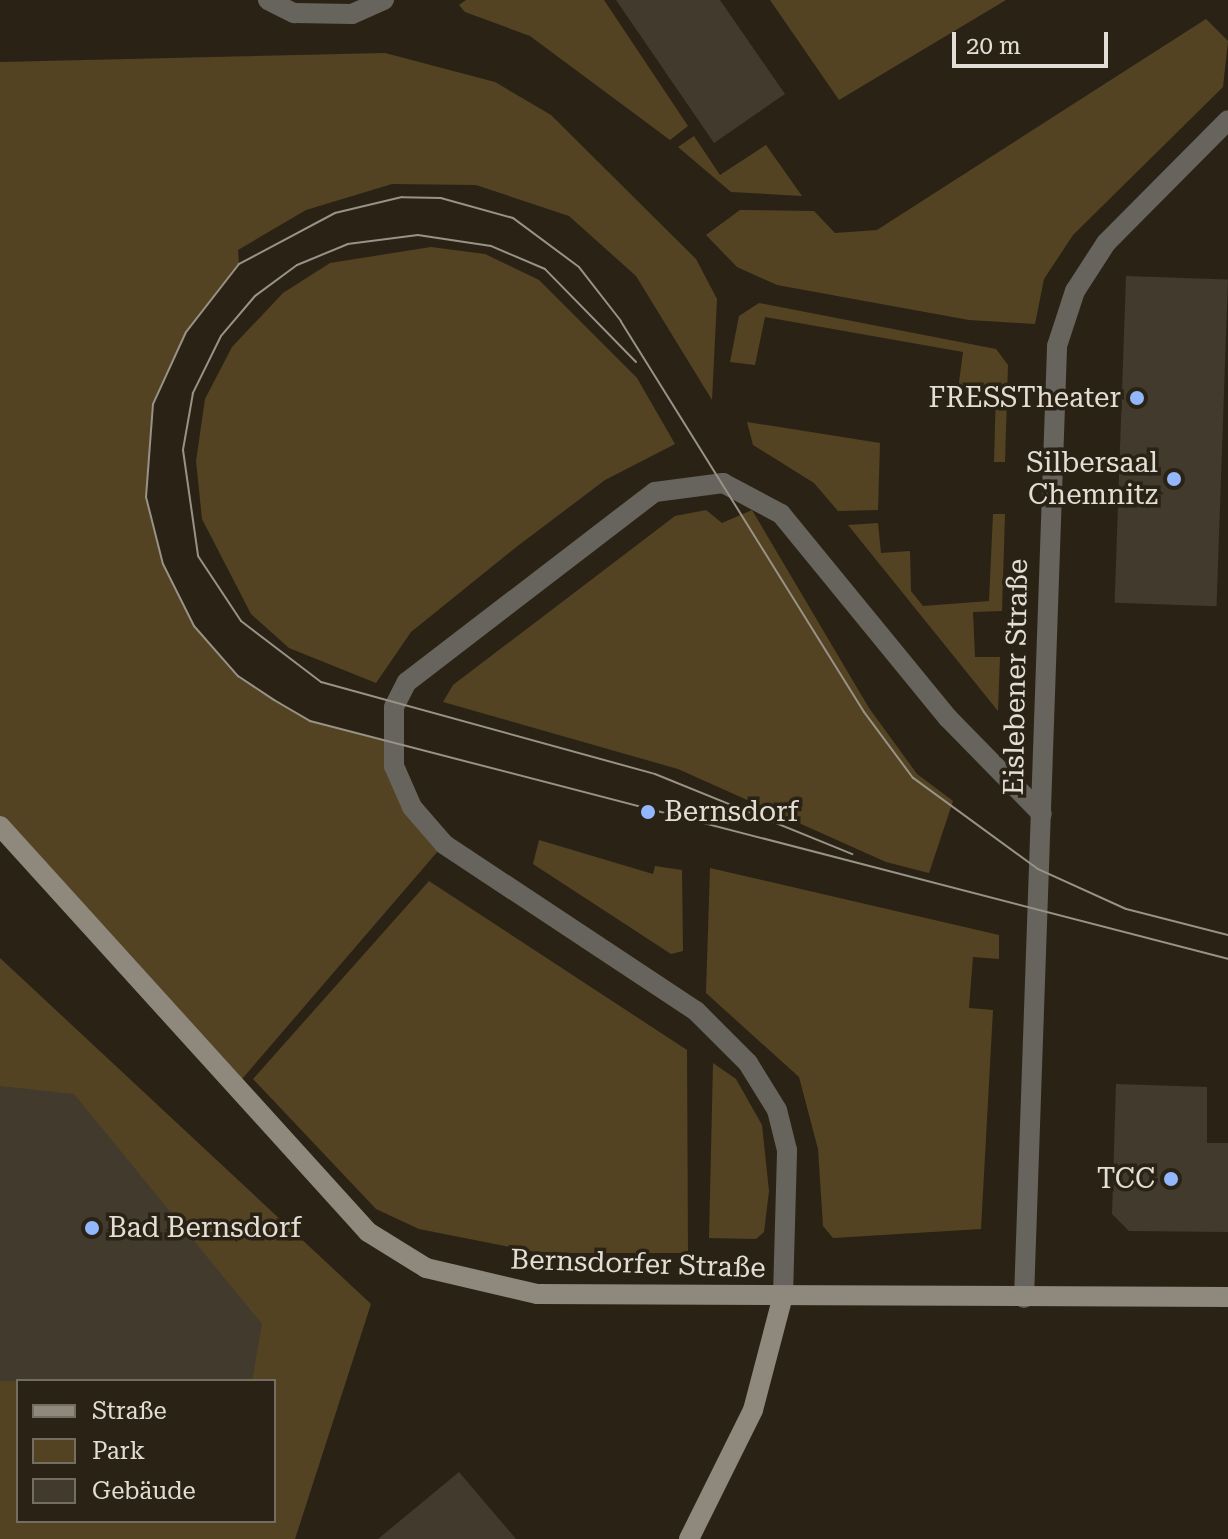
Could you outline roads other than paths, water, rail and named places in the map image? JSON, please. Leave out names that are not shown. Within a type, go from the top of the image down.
[{"type":"street","points":[[268,0],[294,13],[352,14],[384,0]]},
{"type":"street","name":"Eislebener Straße","points":[[1024,1298],[1057,346],[1075,291],[1106,243],[1228,120]]},
{"type":"street","points":[[689,1539],[753,1410],[783,1296],[787,1150],[777,1110],[748,1063],[696,1011],[444,844],[412,807],[394,766],[394,707],[407,682],[655,492],[723,483],[781,514],[948,718],[1042,814]]},
{"type":"street","name":"Bernsdorfer Straße","points":[[0,826],[368,1232],[426,1268],[537,1294],[1228,1297]]},
{"type":"tram line","points":[[1228,935],[1126,909],[1038,869],[913,778],[864,712],[621,321],[579,267],[513,218],[441,198],[402,197],[335,213],[239,264],[186,332],[153,404],[146,497],[163,564],[194,626],[238,676],[274,700],[310,721],[1228,959]]},
{"type":"tram line","points":[[636,362],[545,269],[491,246],[418,235],[348,244],[297,265],[255,296],[221,336],[193,393],[183,450],[198,556],[241,621],[321,682],[655,774],[852,854]]},
{"type":"place","name":"FRESSTheater","points":[[1137,398]]},
{"type":"place","name":"Silbersaal Chemnitz","points":[[1174,479]]},
{"type":"place","name":"Bernsdorf","points":[[648,812]]},
{"type":"place","name":"TCC","points":[[1171,1179]]},
{"type":"place","name":"Bad Bernsdorf","points":[[92,1228]]}]
